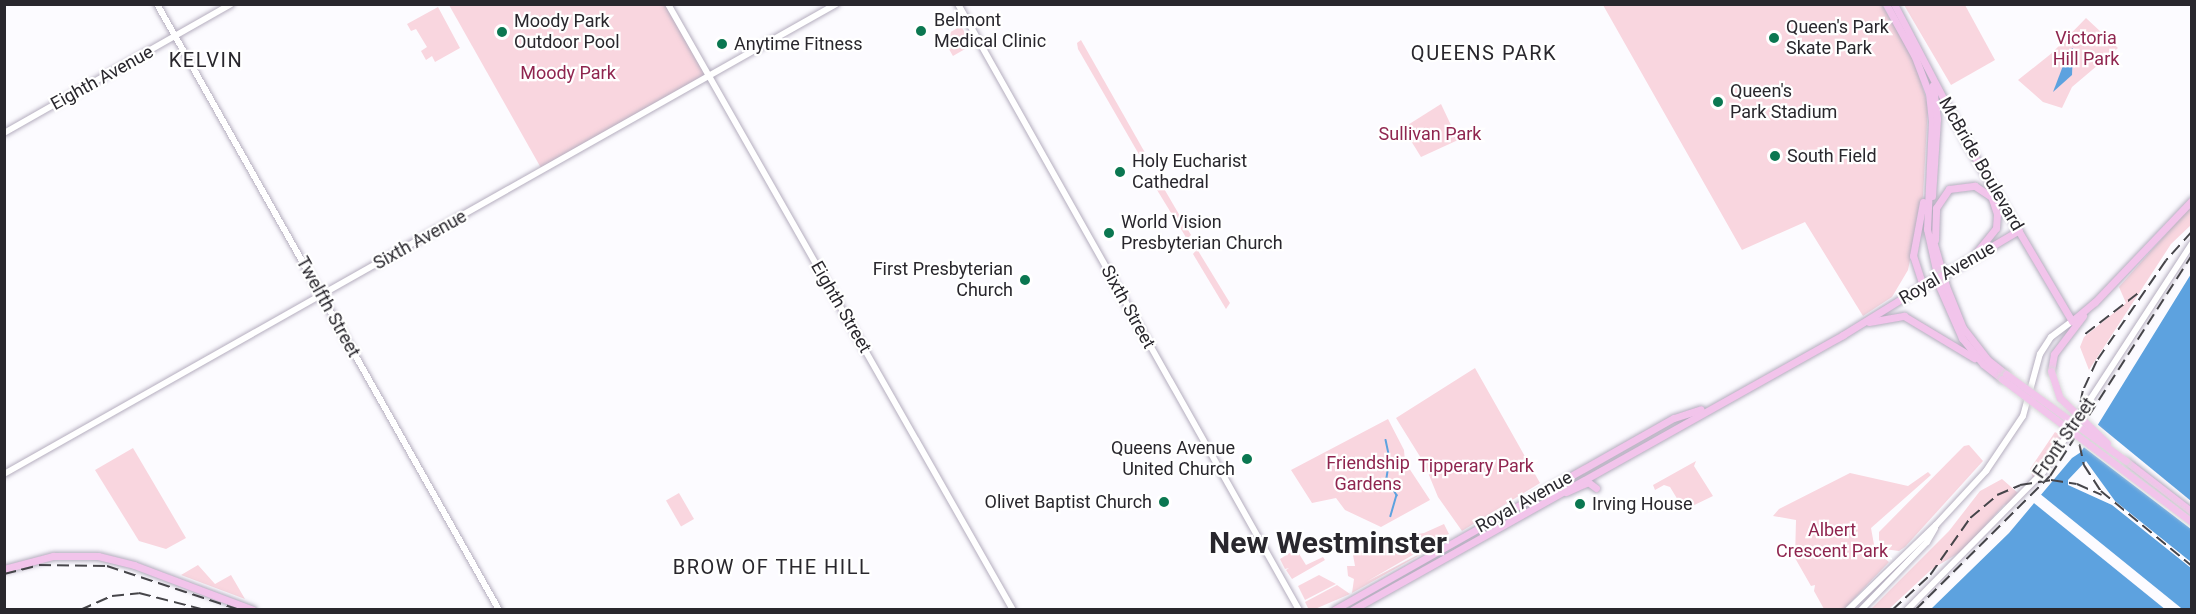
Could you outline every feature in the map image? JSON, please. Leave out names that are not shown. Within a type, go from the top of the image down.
[{"type":"main road","points":[[1886,4],[1924,77],[1932,120],[1927,229],[1940,288],[1962,338],[1983,364]]},
{"type":"main road","name":"McBride Boulevard","points":[[1893,4],[2007,211],[2072,321]]},
{"type":"main road","points":[[1927,68],[1937,110],[1930,214],[1936,254],[1964,328],[1988,360],[2004,376],[2192,522]]},
{"type":"main road","points":[[1923,286],[1913,256],[1928,176]]},
{"type":"main road","points":[[1936,254],[1934,224],[1942,195],[1966,185],[1990,194],[2007,211]]},
{"type":"main road","points":[[1968,260],[1996,228],[1997,214],[1990,194]]},
{"type":"main road","points":[[2126,461],[2060,398],[2051,371],[2062,341],[2095,302],[2192,200]]},
{"type":"main road","name":"Royal Avenue","points":[[1352,609],[1863,323],[2019,230]]},
{"type":"main road","points":[[2072,321],[2095,302]]},
{"type":"main road","points":[[1863,323],[1904,316],[2004,376],[2126,461],[2192,512]]},
{"type":"main road","name":"Royal Avenue","points":[[1334,609],[1674,418],[1718,404]]},
{"type":"main road","points":[[1552,495],[1588,482],[1596,488]]},
{"type":"main road","points":[[4,569],[53,556],[98,556],[134,565],[252,609]]},
{"type":"street","name":"Twelfth Street","points":[[157,4],[500,609]]},
{"type":"street","name":"Eighth Avenue","points":[[4,133],[231,4]]},
{"type":"street","name":"Eighth Street","points":[[668,4],[1013,609]]},
{"type":"street","name":"Sixth Avenue","points":[[4,474],[836,4]]},
{"type":"street","name":"Sixth Street","points":[[958,4],[1299,609]]},
{"type":"street","name":"Front Street","points":[[1907,609],[2043,472],[2192,243]]},
{"type":"street","points":[[1848,609],[1936,525],[1986,471],[2023,416],[2034,363],[2051,337],[2072,321]]},
{"type":"street","points":[[1861,609],[1927,542],[1936,525]]},
{"type":"green space","name":"Moody Park","points":[[449,5],[665,5],[706,75],[541,168]]},
{"type":"green space","points":[[1603,5],[1882,5],[1914,60],[1928,105],[1923,196],[1908,270],[1892,297],[1863,316],[1805,222],[1742,250]]},
{"type":"green space","points":[[1904,5],[1965,5],[1995,60],[1951,85]]},
{"type":"green space","points":[[438,7],[460,48],[435,62],[432,56],[426,60],[421,51],[427,47],[416,29],[411,31],[407,24]]},
{"type":"green space","name":"Victoria Hill Park","points":[[2086,18],[2118,48],[2072,87],[2062,108],[2043,102],[2018,80],[2052,53]]},
{"type":"green space","points":[[961,26],[972,45],[953,56],[942,37]]},
{"type":"green space","points":[[1081,40],[1152,165],[1148,170],[1078,49],[1077,43]]},
{"type":"green space","name":"Sullivan Park","points":[[1441,104],[1458,140],[1421,157],[1403,128]]},
{"type":"green space","points":[[1159,180],[1191,235],[1187,239],[1154,185]]},
{"type":"green space","points":[[2191,206],[2191,225],[2171,244],[2089,370],[2080,347],[2084,337],[2126,303],[2119,287]]},
{"type":"green space","points":[[1197,249],[1230,303],[1226,309],[1193,254]]},
{"type":"green space","name":"Tipperary Park","points":[[1475,368],[1540,483],[1462,531],[1438,497],[1424,463],[1396,418]]},
{"type":"green space","name":"Friendship Gardens","points":[[1388,419],[1404,450],[1405,462],[1430,500],[1381,527],[1345,510],[1336,498],[1312,503],[1291,470]]},
{"type":"green space","points":[[2055,432],[2063,437],[2033,478],[2030,469]]},
{"type":"green space","points":[[1969,445],[1983,461],[1905,547],[1899,551],[1884,549],[1879,543],[1879,532],[1964,446]]},
{"type":"green space","points":[[133,448],[186,538],[166,549],[139,541],[95,470]]},
{"type":"green space","points":[[1696,461],[1694,466],[1713,496],[1684,510],[1670,487],[1664,485],[1655,490],[1653,485]]},
{"type":"green space","name":"Albert Crescent Park","points":[[1928,472],[1931,475],[1871,528],[1875,550],[1889,562],[1844,609],[1824,609],[1814,591],[1815,585],[1811,586],[1795,558],[1796,520],[1773,516],[1779,509],[1850,473],[1908,486]]},
{"type":"green space","points":[[2002,479],[2018,493],[2012,502],[2004,505],[1962,551],[1932,569],[1889,609],[1870,610],[1949,531],[1980,491]]},
{"type":"green space","points":[[679,493],[694,519],[681,526],[666,500]]},
{"type":"green space","points":[[1444,524],[1449,534],[1366,582],[1450,538],[1352,593],[1354,579],[1348,576],[1347,566],[1355,566],[1353,555],[1360,551],[1370,554],[1395,538],[1424,533]]},
{"type":"green space","points":[[1296,549],[1306,565],[1323,557],[1325,560],[1292,579],[1286,570],[1289,568],[1285,569],[1280,559]]},
{"type":"green space","points":[[198,565],[215,584],[231,575],[245,599],[181,575]]},
{"type":"green space","points":[[1319,575],[1336,584],[1305,600],[1298,586]]},
{"type":"green space","points":[[1337,585],[1350,594],[1315,609],[1308,608],[1305,602]]},
{"type":"water","points":[[2073,48],[2072,75],[2053,92],[2069,50]]},
{"type":"water","points":[[2191,274],[2191,609],[1930,610],[2009,533],[2072,458],[2081,452]]},
{"type":"pier","points":[[2097,424],[2191,501],[2191,529],[2081,445]]},
{"type":"pier","points":[[2086,461],[2115,501],[2191,562],[2191,568],[2112,505],[2068,485],[2068,480]]},
{"type":"pier","points":[[2039,493],[2183,610],[2166,610],[2032,502]]},
{"type":"waterway","points":[[1386,440],[1390,459],[1387,478],[1397,495],[1391,516]]},
{"type":"railway","points":[[2192,232],[2166,261],[2097,361],[2083,391],[2076,427],[2084,465],[2101,491],[2192,566]]},
{"type":"railway","points":[[1915,610],[2050,476],[2192,255]]},
{"type":"railway","points":[[2085,334],[2142,290]]},
{"type":"railway","points":[[1892,610],[1930,575],[1970,518],[1997,495],[2020,485],[2051,480],[2077,484],[2102,495]]},
{"type":"railway","points":[[4,574],[39,565],[107,566],[240,610]]},
{"type":"railway","points":[[80,610],[112,596],[139,593],[205,610]]},
{"type":"place","name":"Belmont Medical Clinic","points":[[921,31]]},
{"type":"place","name":"Moody Park Outdoor Pool","points":[[502,32]]},
{"type":"place","name":"Queen's Park Skate Park","points":[[1774,38]]},
{"type":"place","name":"Anytime Fitness","points":[[722,44]]},
{"type":"place","name":"Queen's Park Stadium","points":[[1718,102]]},
{"type":"place","name":"South Field","points":[[1775,156]]},
{"type":"place","name":"Holy Eucharist Cathedral","points":[[1120,172]]},
{"type":"place","name":"World Vision Presbyterian Church","points":[[1109,233]]},
{"type":"place","name":"First Presbyterian Church","points":[[1025,280]]},
{"type":"place","name":"Queens Avenue United Church","points":[[1247,459]]},
{"type":"place","name":"Olivet Baptist Church","points":[[1164,502]]},
{"type":"place","name":"Irving House","points":[[1580,504]]},
{"type":"district","name":"QUEENS PARK","points":[[1484,53]]},
{"type":"district","name":"KELVIN","points":[[206,60]]},
{"type":"district","name":"New Westminster","points":[[1328,543]]},
{"type":"district","name":"BROW OF THE HILL","points":[[772,567]]}]
